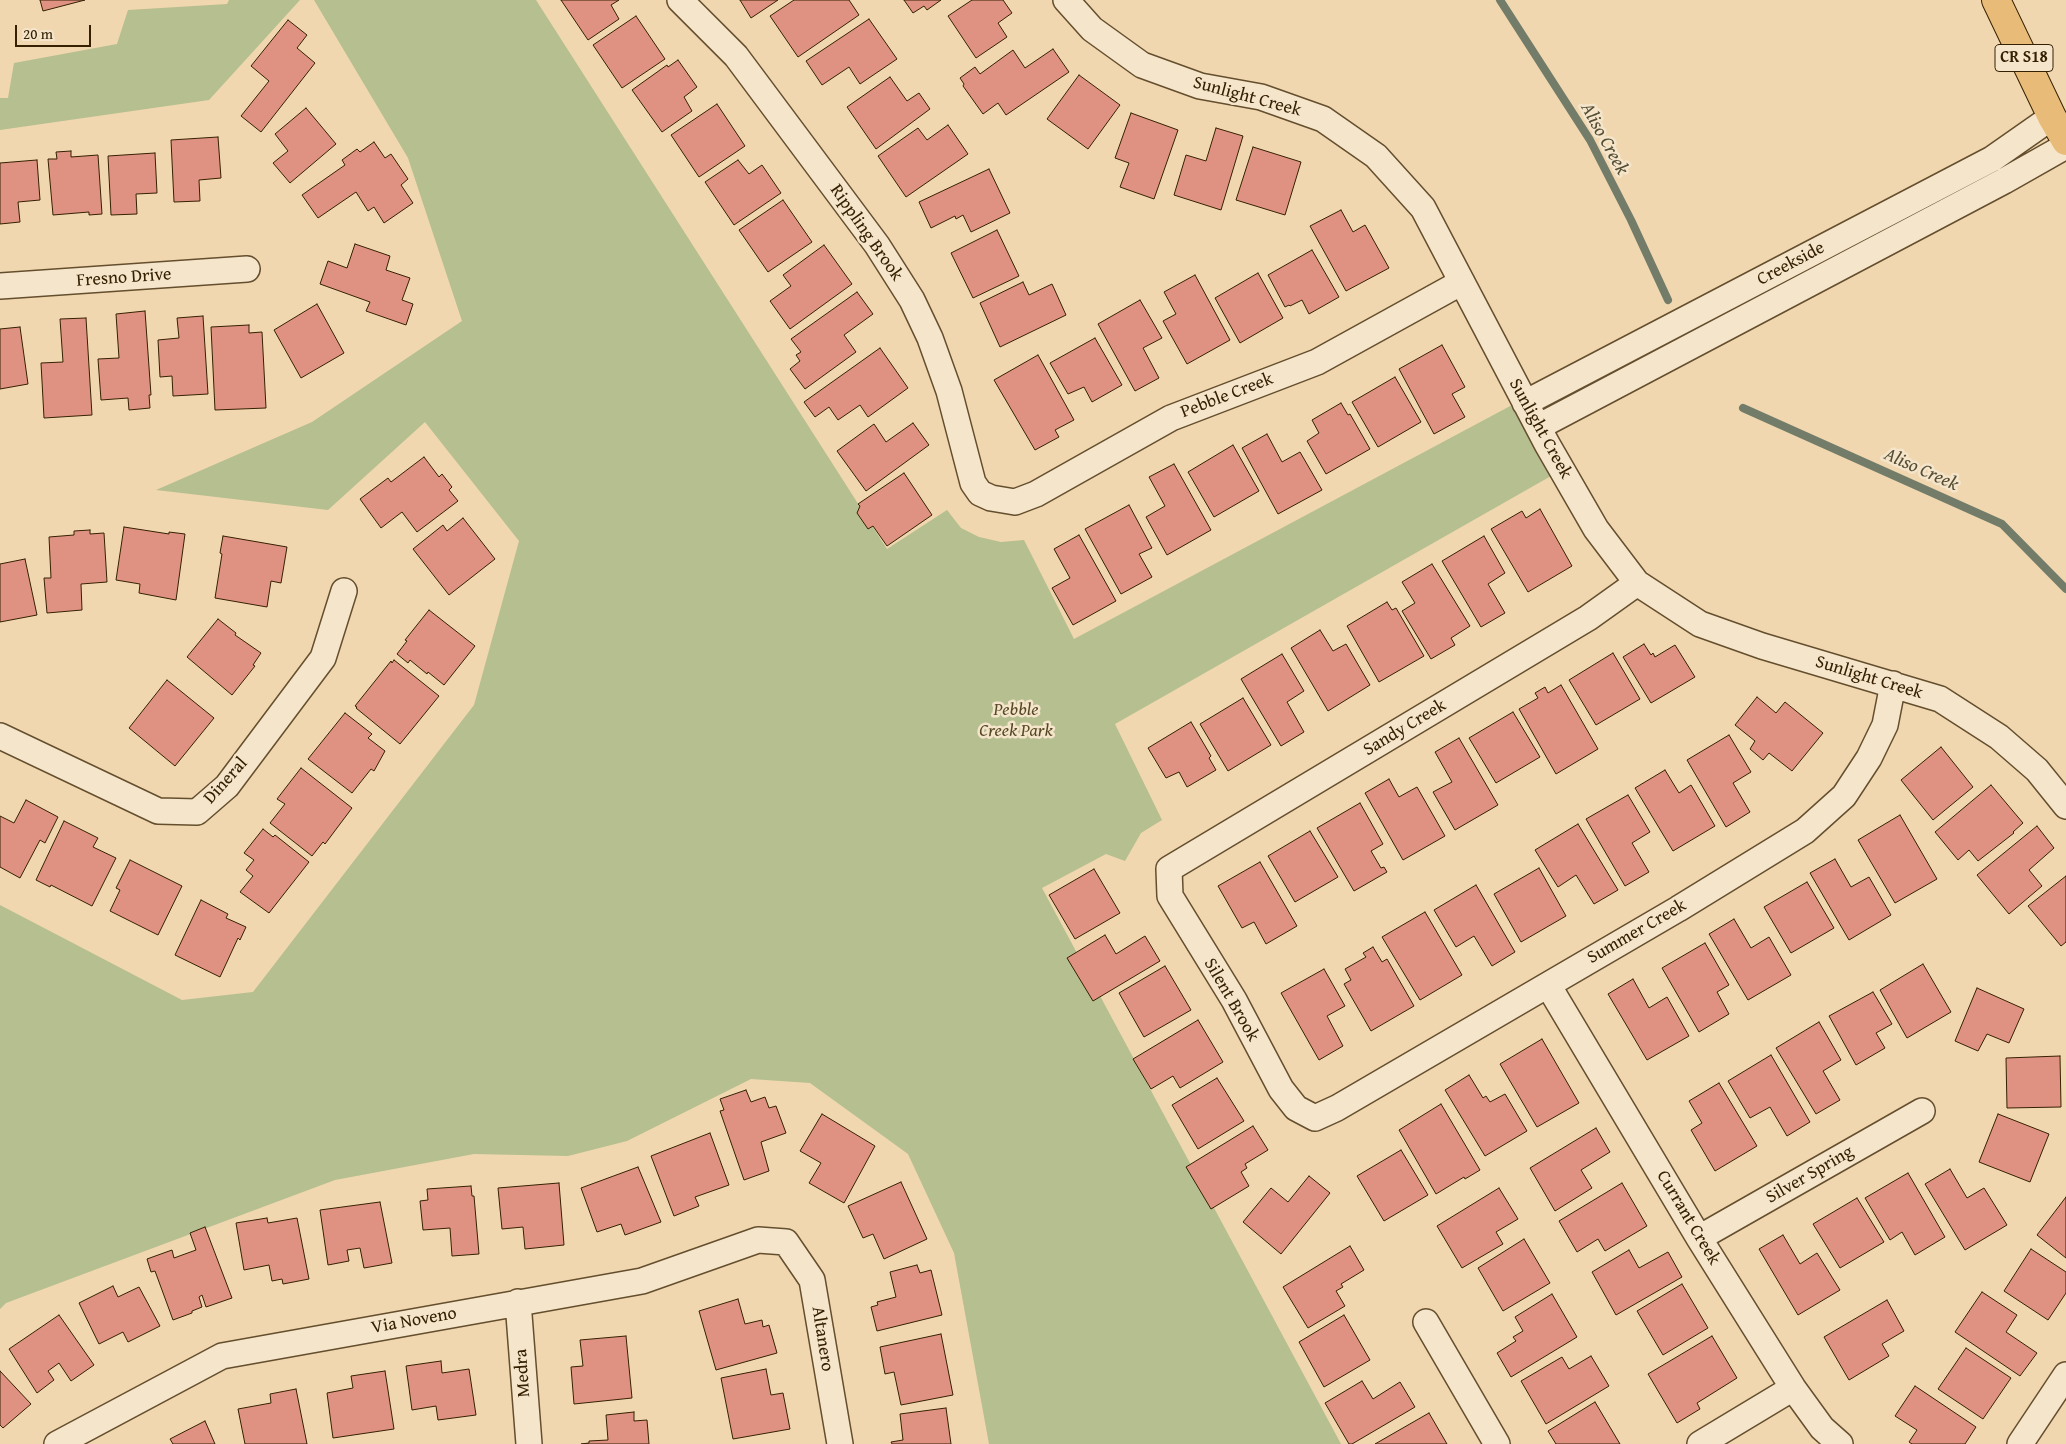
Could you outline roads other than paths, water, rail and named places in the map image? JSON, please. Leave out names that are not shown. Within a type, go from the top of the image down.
[{"type":"main road","name":"CR S18","points":[[1996,0],[2052,117],[2066,141]]},
{"type":"street","name":"Rippling Brook","points":[[680,0],[736,56],[877,245],[912,300],[930,338],[949,391],[973,483],[980,493],[991,498]]},
{"type":"street","name":"Sunlight Creek","points":[[1066,0],[1092,29],[1142,65],[1200,86],[1261,97],[1324,119],[1376,156],[1423,208],[1525,403],[1596,529],[1637,582],[1700,624],[1762,646],[1940,699],[2000,737],[2037,770],[2066,806]]},
{"type":"street","name":"Creekside","points":[[1525,403],[1992,159],[2052,117]]},
{"type":"street","name":"Creekside","points":[[1538,427],[2066,146]]},
{"type":"street","name":"Fresno Drive","points":[[0,286],[247,269]]},
{"type":"street","name":"Pebble Creek","points":[[991,498],[1015,502],[1036,494],[1171,418],[1317,362],[1462,282]]},
{"type":"street","name":"Sandy Creek","points":[[1169,869],[1588,618],[1637,582]]},
{"type":"street","name":"Dineral","points":[[0,736],[158,811],[197,812],[227,786],[323,658],[344,591]]},
{"type":"street","name":"Summer Creek","points":[[1315,1118],[1337,1108],[1678,909],[1805,831],[1844,796],[1869,758],[1885,725],[1893,684]]},
{"type":"street","name":"Silent Brook","points":[[1169,869],[1170,896],[1234,1000],[1281,1089],[1296,1108],[1315,1118]]},
{"type":"street","name":"Currant Creek","points":[[1548,985],[1699,1238],[1793,1388],[1822,1428],[1840,1444]]},
{"type":"street","name":"Silver Spring","points":[[1699,1238],[1922,1111]]},
{"type":"street","name":"Via Noveno","points":[[57,1444],[222,1356],[642,1281],[758,1240],[786,1242]]},
{"type":"street","name":"Altanero","points":[[786,1242],[812,1280],[840,1444]]},
{"type":"street","name":"Medra","points":[[518,1302],[529,1444]]},
{"type":"street","points":[[1426,1322],[1496,1444]]},
{"type":"street","points":[[2020,1444],[2066,1375]]},
{"type":"street","points":[[1700,1444],[1793,1388]]},
{"type":"waterway","name":"Aliso Creek","points":[[1500,0],[1590,140],[1631,220],[1668,300]]},
{"type":"waterway","name":"Aliso Creek","points":[[1743,408],[2002,524],[2066,589]]},
{"type":"park label","name":"Pebble Creek Park","points":[[1016,720]]}]
